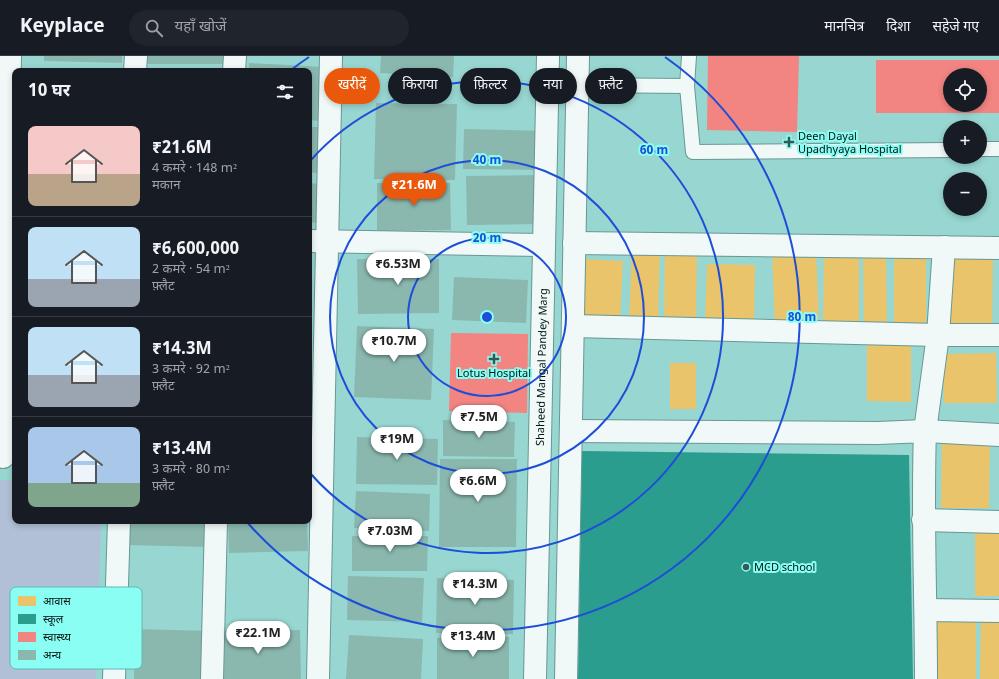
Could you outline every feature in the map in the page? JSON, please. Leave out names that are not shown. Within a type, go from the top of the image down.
[{"type":"street","points":[[3,457],[10,56]]},
{"type":"street","points":[[135,68],[136,56]]},
{"type":"street","points":[[234,68],[235,56]]},
{"type":"street","points":[[318,679],[318,241],[331,56]]},
{"type":"street","name":"Shaheed Mangal Pandey Marg","points":[[535,679],[548,56]]},
{"type":"street","points":[[577,85],[578,56]]},
{"type":"street","points":[[566,679],[577,104]]},
{"type":"street","points":[[318,241],[544,245]]},
{"type":"street","points":[[574,243],[999,248]]},
{"type":"street","points":[[926,679],[926,610],[923,520],[925,431],[938,335],[944,247]]},
{"type":"street","points":[[573,326],[938,335],[999,335]]},
{"type":"street","points":[[571,431],[878,433],[925,431],[999,435]]},
{"type":"street","points":[[923,520],[999,522]]},
{"type":"street","points":[[117,587],[119,524]]},
{"type":"street","points":[[212,679],[216,524]]},
{"type":"street","points":[[926,610],[999,611]]},
{"type":"street","points":[[114,669],[114,679]]},
{"type":"lane","points":[[689,56],[687,86],[693,152],[943,150]]},
{"type":"lane","points":[[577,85],[687,86]]},
{"type":"lane","points":[[987,149],[999,149]]},
{"type":"shaded area","points":[[0,480],[12,480],[12,524],[101,524],[99,587],[10,587],[10,669],[96,669],[96,679],[0,679]]},
{"type":"building: आवास","points":[[632,245],[660,245],[658,324],[629,325]]},
{"type":"building: आवास","points":[[665,245],[697,245],[696,326],[664,326]]},
{"type":"building: आवास","points":[[863,246],[886,246],[887,331],[864,331]]},
{"type":"building: आवास","points":[[894,246],[926,247],[926,333],[894,333]]},
{"type":"building: आवास","points":[[816,248],[819,326],[775,328],[772,249]]},
{"type":"building: आवास","points":[[824,248],[859,248],[859,327],[823,327]]},
{"type":"building: आवास","points":[[946,252],[993,252],[992,331],[942,330]]},
{"type":"building: आवास","points":[[582,259],[623,261],[620,317],[578,315]]},
{"type":"building: आवास","points":[[707,264],[755,265],[754,321],[705,320]]},
{"type":"building: आवास","points":[[867,342],[911,343],[911,402],[867,401]]},
{"type":"building: आवास","points":[[996,353],[997,403],[944,403],[943,354]]},
{"type":"building: आवास","points":[[670,363],[696,363],[696,409],[670,409]]},
{"type":"building: आवास","points":[[942,439],[990,439],[989,508],[941,508]]},
{"type":"building: आवास","points":[[975,530],[999,530],[999,596],[975,596]]},
{"type":"building: आवास","points":[[936,613],[976,613],[976,679],[936,679]]},
{"type":"building: आवास","points":[[981,613],[999,613],[999,679],[980,679]]},
{"type":"building: स्कूल","name":"MCD school","points":[[582,451],[909,455],[913,679],[578,679]]},
{"type":"building: स्वास्थ्य","points":[[708,56],[799,56],[797,132],[707,130]]},
{"type":"building: स्वास्थ्य","points":[[876,60],[999,60],[999,113],[876,113]]},
{"type":"building: स्वास्थ्य","points":[[451,333],[528,334],[527,413],[449,411]]},
{"type":"building: अन्य","points":[[44,56],[122,56],[122,63],[44,61]]},
{"type":"building: अन्य","points":[[146,56],[223,56],[223,64],[146,64]]},
{"type":"building: अन्य","points":[[381,56],[454,56],[453,77],[452,68],[388,68],[388,73],[380,73]]},
{"type":"building: अन्य","points":[[249,63],[324,67],[321,121],[312,120],[312,68],[249,68]]},
{"type":"building: अन्य","points":[[376,104],[457,104],[455,180],[374,179]]},
{"type":"building: अन्य","points":[[312,127],[318,127],[317,173],[312,172]]},
{"type":"building: अन्य","points":[[464,129],[546,131],[545,170],[463,169]]},
{"type":"building: अन्य","points":[[540,175],[541,224],[467,225],[466,176]]},
{"type":"building: अन्य","points":[[312,183],[320,184],[318,223],[312,222]]},
{"type":"building: अन्य","points":[[377,183],[450,183],[451,230],[377,231]]},
{"type":"building: अन्य","points":[[357,259],[439,259],[439,313],[358,314]]},
{"type":"building: अन्य","points":[[454,277],[528,280],[526,323],[452,320]]},
{"type":"building: अन्य","points":[[357,326],[434,329],[431,400],[354,397]]},
{"type":"building: अन्य","points":[[443,420],[515,422],[514,457],[443,456]]},
{"type":"building: अन्य","points":[[357,437],[438,439],[437,485],[356,484]]},
{"type":"building: अन्य","points":[[440,459],[517,459],[516,547],[439,547]]},
{"type":"building: अन्य","points":[[356,491],[430,494],[429,531],[354,528]]},
{"type":"building: अन्य","points":[[127,524],[207,524],[207,547],[127,545]]},
{"type":"building: अन्य","points":[[228,524],[307,524],[308,551],[229,553]]},
{"type":"building: अन्य","points":[[352,536],[428,536],[427,571],[352,571]]},
{"type":"building: अन्य","points":[[348,576],[424,578],[422,622],[347,620]]},
{"type":"building: अन्य","points":[[437,578],[514,580],[513,634],[436,633]]},
{"type":"building: अन्य","points":[[142,629],[211,631],[210,679],[134,679],[134,669],[142,669]]},
{"type":"building: अन्य","points":[[300,630],[301,679],[216,679],[216,631]]},
{"type":"building: अन्य","points":[[349,635],[423,639],[421,679],[346,679]]},
{"type":"building: अन्य","points":[[509,637],[509,679],[437,679],[437,638]]},
{"type":"place","name":"Deen Dayal Upadhyaya Hospital","points":[[789,142]]},
{"type":"place","name":"Lotus Hospital","points":[[494,359]]},
{"type":"place","name":"MCD school","points":[[746,567]]}]
